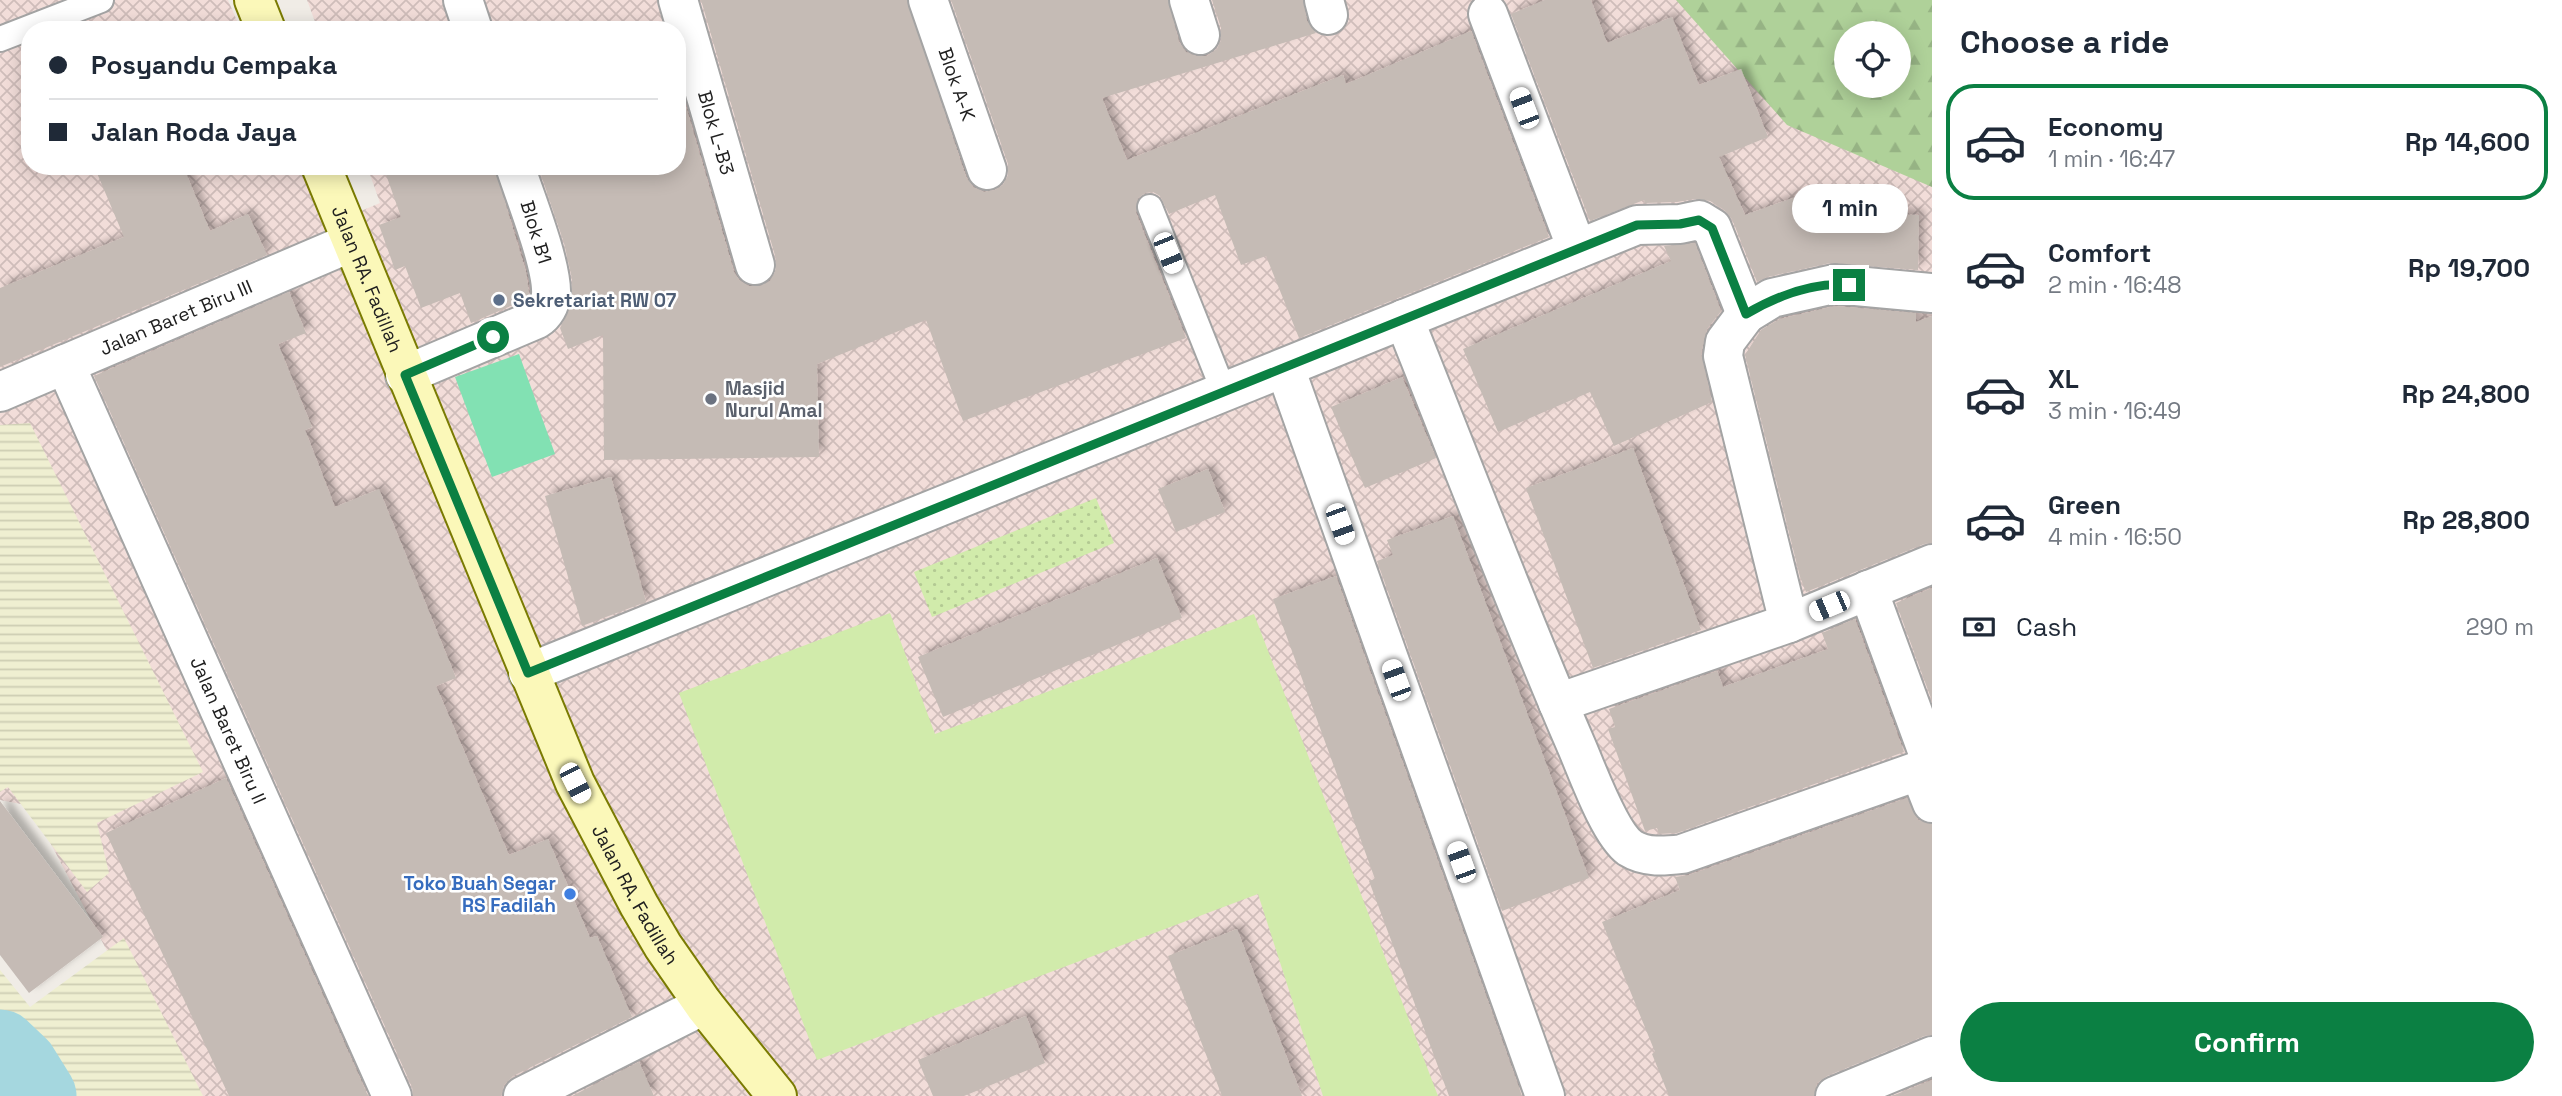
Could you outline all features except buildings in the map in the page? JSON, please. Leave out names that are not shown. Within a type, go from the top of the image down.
[{"type":"main road","points":[[254,0],[262,21]]},
{"type":"main road","name":"Jalan RA. Fadillah","points":[[325,175],[575,783],[663,946],[704,1005],[777,1096]]},
{"type":"street","points":[[463,0],[470,21]]},
{"type":"street","name":"Blok L-B3","points":[[678,0],[684,21]]},
{"type":"street","name":"Blok A-K","points":[[928,0],[987,170]]},
{"type":"street","points":[[1488,14],[1577,249]]},
{"type":"street","name":"Blok L-B3","points":[[686,28],[755,265]]},
{"type":"street","name":"Blok B1","points":[[405,375],[537,319],[547,309],[551,294],[548,272],[518,175]]},
{"type":"street","points":[[528,673],[1637,225],[1680,224],[1699,220],[1712,228],[1746,314]]},
{"type":"street","name":"Jalan Baret Biru III","points":[[0,392],[352,242]]},
{"type":"street","points":[[1789,623],[1723,356],[1725,342],[1746,314],[1772,298],[1834,284],[1932,293]]},
{"type":"street","points":[[1404,319],[1558,703],[1617,833],[1630,848],[1655,857],[1682,854],[1929,776],[1868,590]]},
{"type":"street","name":"Jalan Baret Biru II","points":[[65,364],[392,1096]]},
{"type":"street","points":[[1285,368],[1545,1096]]},
{"type":"street","points":[[1558,703],[1789,623],[1932,564]]},
{"type":"street","points":[[523,1096],[704,1005]]},
{"type":"street","points":[[1835,1096],[1932,1056]]},
{"type":"lane","points":[[47,21],[101,0]]},
{"type":"lane","points":[[0,39],[21,31]]},
{"type":"lane","points":[[1150,207],[1224,392]]},
{"type":"shaded area","points":[[0,0],[228,0],[237,21],[21,21],[21,175],[303,175],[325,226],[380,203],[370,175],[686,175],[686,21],[315,21],[307,0],[1782,0],[1834,70],[1834,98],[1867,98],[1932,135],[1932,1096],[180,1096],[31,806],[0,800]]},
{"type":"green space","points":[[1676,0],[1932,0],[1932,187],[1787,125]]},
{"type":"green space","points":[[519,354],[555,454],[492,477],[455,377]]},
{"type":"green space","points":[[30,423],[203,772],[97,823],[109,873],[87,892],[8,787],[0,792],[0,425]]},
{"type":"green space","points":[[1096,498],[1114,543],[932,617],[914,572]]},
{"type":"green space","points":[[890,613],[935,734],[1254,614],[1438,1096],[1323,1096],[1258,894],[817,1060],[679,693]]},
{"type":"green space","points":[[124,938],[203,1096],[72,1096],[70,1087],[14,1030],[0,1022],[0,970],[30,1007]]},
{"type":"waterway","points":[[0,1048],[20,1067],[38,1096]]},
{"type":"place","name":"Sekretariat RW 07","points":[[499,300]]},
{"type":"place","name":"Masjid Nurul Amal","points":[[711,399]]},
{"type":"place","name":"Toko Buah Segar RS Fadilah","points":[[570,894]]},
{"type":"route","points":[[493,337],[405,375],[528,673],[1637,225],[1680,224],[1699,220],[1709,225],[1746,314],[1772,298],[1834,284],[1849,285]]}]
